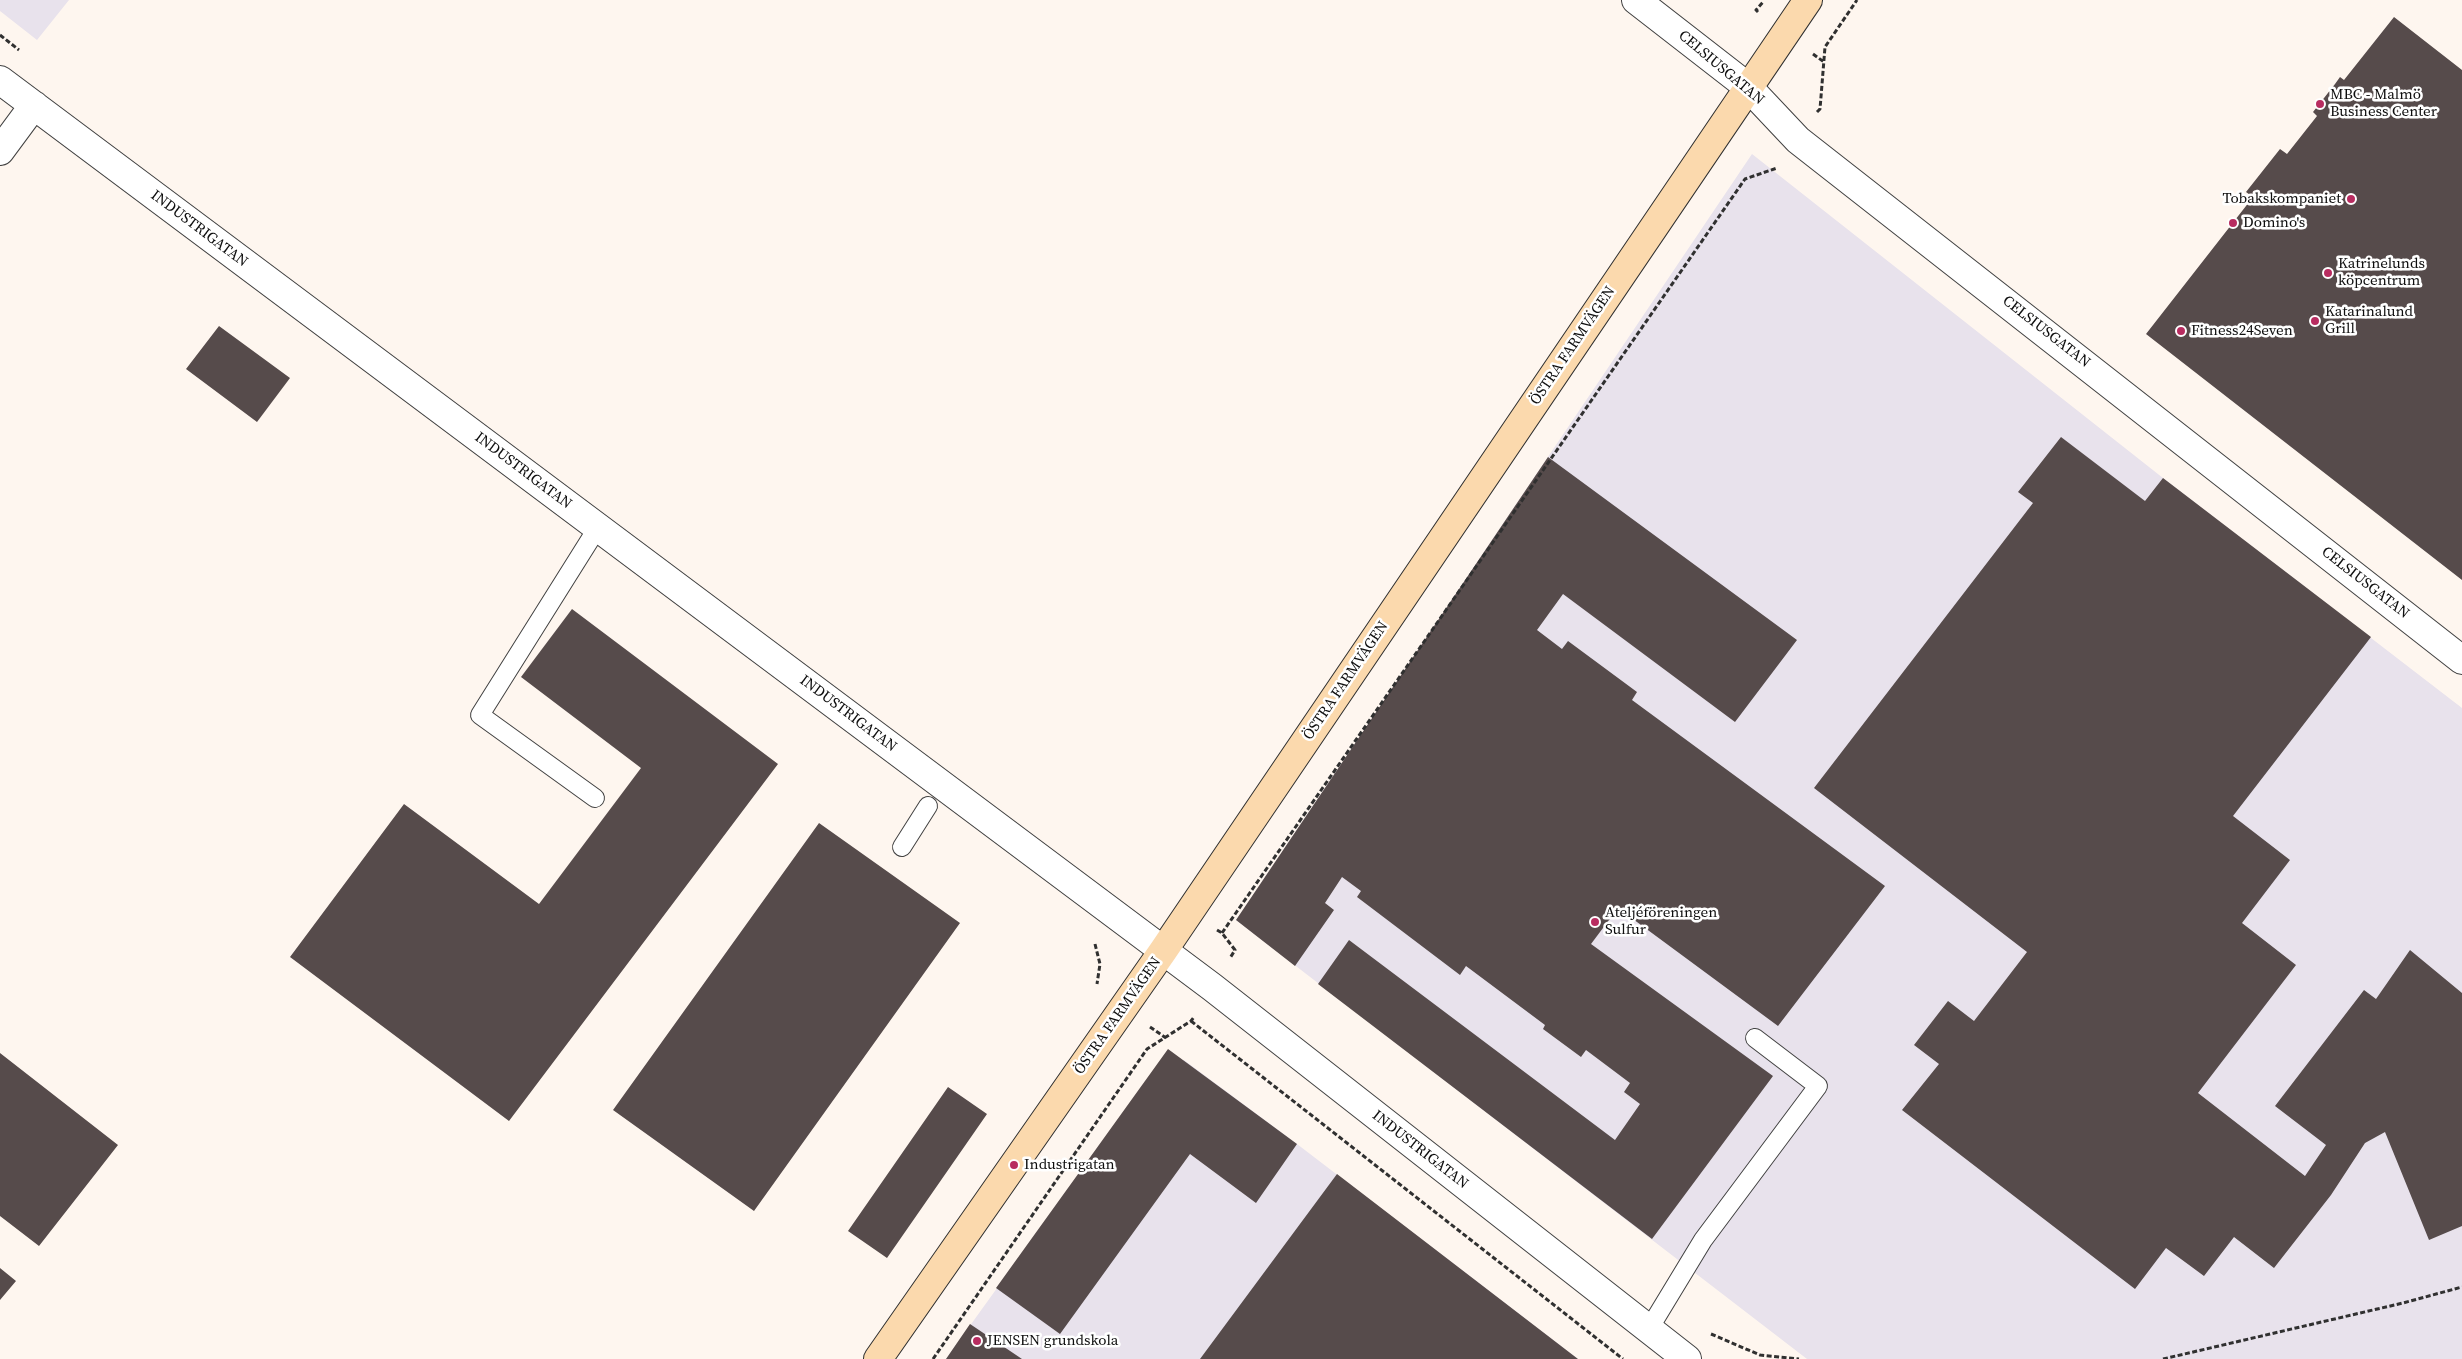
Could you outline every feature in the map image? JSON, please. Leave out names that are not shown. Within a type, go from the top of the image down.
[{"type":"street","name":"CELSIUSGATAN","points":[[1636,0],[1748,87],[1798,140],[2462,660]]},
{"type":"street","name":"ÖSTRA FARMVÄGEN","points":[[878,1359],[1163,951],[1808,0]]},
{"type":"street","name":"INDUSTRIGATAN","points":[[0,80],[1163,951],[1687,1359]]},
{"type":"street","points":[[0,151],[34,105]]},
{"type":"lane","points":[[595,798],[480,715],[598,527]]},
{"type":"lane","points":[[902,847],[928,806]]},
{"type":"lane","points":[[1650,1329],[1703,1240],[1818,1086],[1755,1038]]},
{"type":"path","points":[[1820,109],[1825,46],[1858,0]]},
{"type":"path","points":[[1222,933],[1744,179],[1780,167]]},
{"type":"path","points":[[933,1359],[1147,1049],[1191,1021],[1623,1359]]},
{"type":"path","points":[[2163,1359],[2403,1303],[2462,1287]]},
{"type":"path","points":[[1765,1359],[1760,1355],[1798,1359]]},
{"type":"shaded area","points":[[0,0],[69,0],[37,40],[0,11]]},
{"type":"shaded area","points":[[1752,154],[2163,478],[2462,708],[2462,1359],[1807,1359],[1236,920]]},
{"type":"shaded area","points":[[1184,1060],[1578,1359],[946,1359],[1159,1063]]},
{"type":"building","name":"Katrinelunds köpcentrum","points":[[2394,17],[2462,70],[2462,580],[2146,334],[2253,197],[2246,192],[2280,149],[2287,154],[2317,116],[2313,112],[2340,77],[2344,80]]},
{"type":"building","points":[[219,326],[290,378],[257,422],[186,369]]},
{"type":"building","points":[[2061,437],[2145,501],[2163,478],[2371,637],[2233,816],[2290,860],[2242,923],[2296,965],[2198,1093],[2305,1176],[2326,1145],[2275,1106],[2364,990],[2376,999],[2410,950],[2462,993],[2462,1226],[2429,1240],[2385,1132],[2365,1143],[2331,1195],[2274,1268],[2234,1237],[2204,1276],[2166,1248],[2135,1289],[1902,1110],[1939,1064],[1914,1045],[1948,1001],[1974,1021],[2027,952],[1814,788],[2033,503],[2018,492]]},
{"type":"building","points":[[1548,457],[1797,640],[1735,722],[1563,594],[1537,630],[1562,649],[1568,641],[1637,692],[1632,700],[1885,886],[1778,1026],[1618,908],[1591,944],[1773,1076],[1652,1239],[1318,984],[1349,940],[1615,1140],[1640,1104],[1624,1092],[1630,1083],[1586,1050],[1581,1057],[1543,1029],[1545,1025],[1466,966],[1460,975],[1357,897],[1361,891],[1342,877],[1325,903],[1334,910],[1295,966],[1236,920]]},
{"type":"building","points":[[572,609],[778,764],[509,1121],[290,957],[404,804],[539,904],[641,768],[521,677]]},
{"type":"building","points":[[819,823],[960,923],[754,1211],[613,1110]]},
{"type":"building","points":[[1168,1049],[1297,1144],[1256,1203],[1190,1154],[1060,1334],[996,1288]]},
{"type":"building","points":[[0,1053],[118,1145],[39,1246],[0,1216]]},
{"type":"building","points":[[948,1087],[987,1114],[887,1258],[848,1231]]},
{"type":"building","points":[[1337,1174],[1578,1359],[1200,1359]]},
{"type":"building","points":[[0,1268],[16,1281],[0,1300]]},
{"type":"building","name":"JENSEN grundskola","points":[[970,1324],[1022,1359],[946,1359]]},
{"type":"place","name":"MBC - Malmö Business Center","points":[[2320,104]]},
{"type":"place","name":"Tobakskompaniet","points":[[2351,199]]},
{"type":"place","name":"Domino's","points":[[2233,223]]},
{"type":"place","name":"Katrinelunds köpcentrum","points":[[2328,273]]},
{"type":"place","name":"Katarinalund Grill","points":[[2315,321]]},
{"type":"place","name":"Fitness24Seven","points":[[2181,331]]},
{"type":"place","name":"Ateljéföreningen Sulfur","points":[[1595,922]]},
{"type":"place","name":"Industrigatan","points":[[1014,1165]]},
{"type":"place","name":"JENSEN grundskola","points":[[977,1341]]}]
